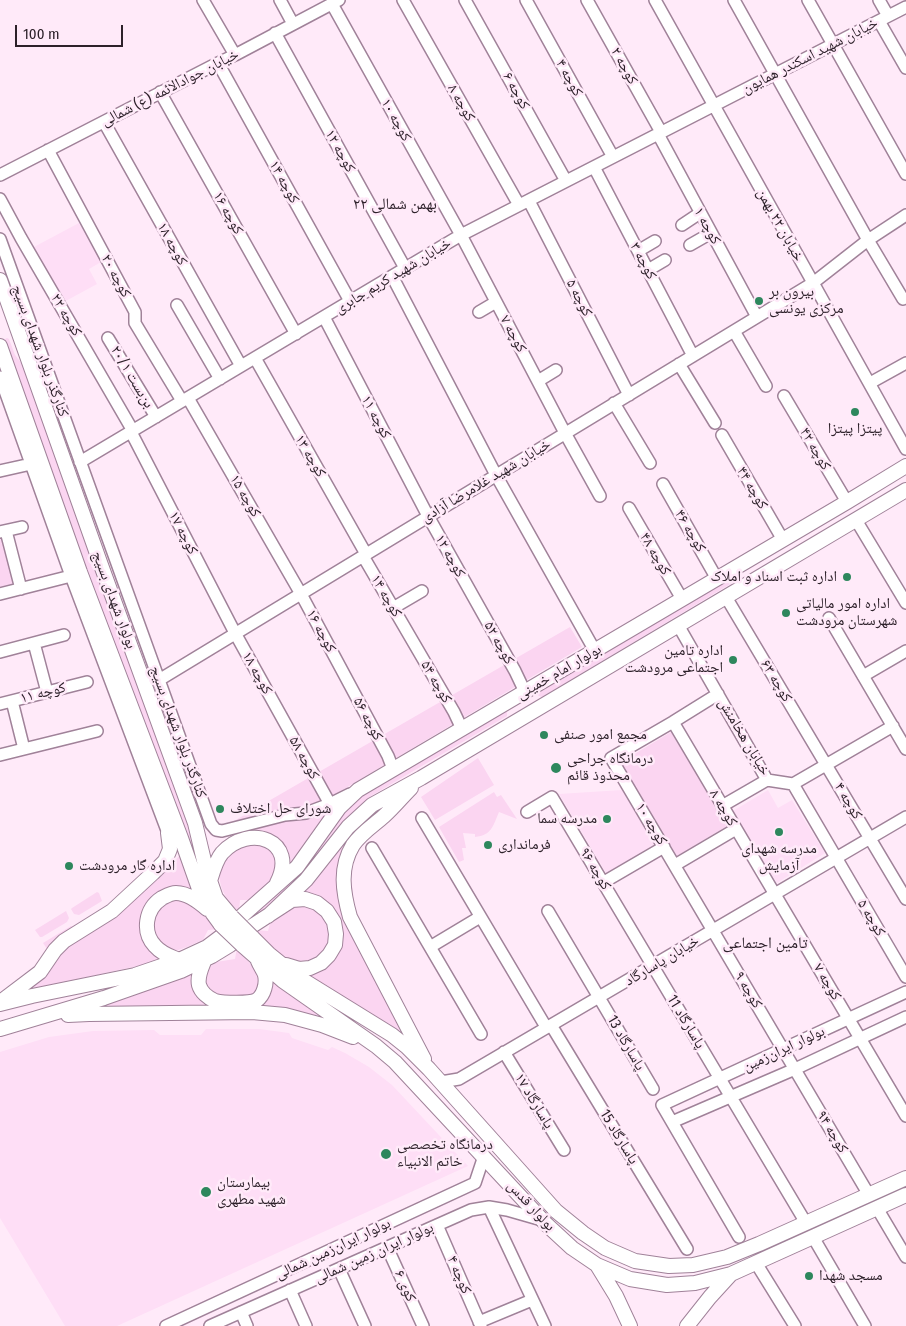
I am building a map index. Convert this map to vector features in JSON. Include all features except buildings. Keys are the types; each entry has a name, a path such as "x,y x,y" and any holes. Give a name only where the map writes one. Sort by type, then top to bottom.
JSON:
{"main road":[{"name":"بولوار شهدای بسیج","path":"0,280 6,318 39,389 195,823 206,869 216,898 227,917"},
{"name":"بولوار شهدای بسیج","path":"0,346 70,544 199,889 227,917"},
{"name":"بولوار امام خمینی","path":"227,917 274,887 297,867 340,808 358,790 906,466"},
{"name":"بولوار امام خمینی","path":"268,916 306,880 348,827 372,805 421,778 906,490"},
{"path":"739,566 743,579 749,583"},
{"path":"650,618 659,625 659,636"},
{"path":"524,692 536,710"},
{"path":"421,778 354,845 346,862 344,880 345,898 350,917 429,1069"},
{"path":"0,1003 40,972 55,950 64,941 112,911 153,873 164,861 170,849 168,833"},
{"path":"210,881 221,854 241,840 254,837 265,839 275,844 281,853 283,865 281,875 274,887"},
{"path":"0,1003 135,975 179,960 207,946 223,935 227,917 188,896 176,893 167,895 152,908 148,917 147,928 155,946 164,954 179,960"},
{"path":"0,1029 121,993 182,971 230,945 252,926 292,900 305,899 317,902 334,922 335,945 321,964 310,968 299,968 281,964"},
{"name":"بولوار قدس","path":"227,917 247,941 257,958 283,981 376,1046 395,1062 542,1220 572,1248 598,1265 630,1279 667,1285 695,1283 731,1274 906,1195"},
{"name":"بولوار قدس","path":"247,941 269,954 295,975 392,1035 407,1047 441,1082 556,1211 605,1248 635,1261 669,1266 693,1265 727,1256 759,1244 906,1178"},
{"path":"206,959 199,977 199,985 207,996 216,1001 251,1002 263,993 266,983 265,975 257,958"},
{"path":"35,1018 90,1014 252,1012 285,1015 322,1024 376,1046"},
{"path":"598,1265 616,1296 630,1326"},
{"path":"687,1326 731,1274"}],"street":[{"path":"203,0 234,55"},
{"path":"280,0 293,24"},
{"name":"کوچه ۸","path":"403,0 524,203"},
{"name":"کوچه ۶","path":"465,0 566,181"},
{"name":"کوچه ۴","path":"526,0 613,157"},
{"name":"کوچه ۲","path":"587,0 660,133"},
{"name":"خیابان ۲۲ بهمن","path":"655,0 906,449"},
{"path":"734,0 903,299"},
{"path":"808,0 906,174"},
{"path":"879,0 884,18 906,68"},
{"name":"خیابان جوادالائمه (ع) شمالی","path":"0,175 335,2"},
{"name":"کوچه ۱۰","path":"335,2 461,235"},
{"name":"خیابان شهید اسکندر همایون","path":"714,106 906,7"},
{"name":"کوچه ۱۲","path":"275,33 405,268"},
{"name":"کوچه ۱۴","path":"218,63 350,301"},
{"name":"کوچه ۱۶","path":"160,92 296,334"},
{"name":"خیابان شهید کریم جابری","path":"80,462 461,235 714,106"},
{"name":"کوچه ۱۸","path":"104,122 241,366"},
{"name":"کوچه ۱","path":"660,133 700,214 756,317"},
{"name":"کوچه ۲۰","path":"48,150 135,312 135,323 185,399"},
{"name":"کوچه ۳","path":"594,167 693,356"},
{"name":"کوچه ۲۲","path":"0,199 132,431"},
{"name":"کوچه ۵","path":"524,203 629,394"},
{"path":"682,225 700,214"},
{"name":"خیابان شهید غلامرضا آزادی","path":"159,680 813,283 868,240 906,214"},
{"path":"690,245 711,233"},
{"name":"کوچه ۷","path":"461,235 600,496"},
{"path":"638,252 655,241"},
{"name":"کنارگذر بلوار شهدای بسیج","path":"1,246 211,824 216,830 222,831 285,815 306,813 358,790"},
{"path":"648,270 666,260"},
{"path":"392,276 496,475 595,651"},
{"path":"479,312 496,302"},
{"path":"176,306 220,379"},
{"name":"کوچه ۱۱","path":"324,317 428,516"},
{"path":"734,330 766,386"},
{"name":"بن‌بست ۲۰/۱","path":"108,338 156,417"},
{"name":"کوچه ۱۳","path":"255,358 365,555"},
{"path":"870,383 906,363"},
{"path":"679,364 715,424"},
{"path":"538,381 556,370"},
{"path":"0,377 4,398 31,464 70,576 168,833"},
{"path":"39,389 61,411"},
{"name":"کوچه ۴۲","path":"784,396 847,502"},
{"name":"کوچه ۱۵","path":"185,399 301,594"},
{"path":"614,403 650,463"},
{"name":"کوچه ۱۷","path":"132,431 235,634"},
{"name":"کوچه ۴۴","path":"722,435 783,540"},
{"path":"0,471 31,464"},
{"name":"کوچه ۴۶","path":"663,484 717,579"},
{"path":"88,527 96,506"},
{"name":"کوچه ۴۸","path":"629,508 682,599"},
{"name":"کوچه ۱۲","path":"428,516 472,595"},
{"path":"51,520 70,544"},
{"path":"856,520 906,603"},
{"path":"22,526 3,531 22,589"},
{"name":"کوچه ۱۴","path":"365,555 409,636"},
{"path":"0,594 70,576"},
{"path":"393,608 422,591"},
{"name":"کوچه ۱۶","path":"301,594 341,669"},
{"name":"کوچه ۵۲","path":"472,595 524,692"},
{"name":"کوچه ۶۳","path":"726,597 826,764"},
{"path":"829,618 906,749"},
{"name":"خیابان هخامنش","path":"678,625 767,780 793,784"},
{"name":"کوچه ۱۸","path":"235,634 278,712"},
{"path":"0,652 64,635"},
{"name":"کوچه ۵۴","path":"409,636 462,729"},
{"path":"34,643 47,692"},
{"path":"863,676 906,651"},
{"name":"کوچه ۵۶","path":"341,669 388,756 393,769"},
{"name":"کوچه ۱۱","path":"4,703 87,682"},
{"path":"672,722 718,694"},
{"path":"4,703 24,749"},
{"name":"کوچه ۵۸","path":"278,712 330,804"},
{"name":"کوچه ۸","path":"672,722 774,894"},
{"name":"کوچه ۱۰","path":"672,722 612,758 675,865"},
{"path":"836,858 793,784 893,726"},
{"path":"137,751 140,730"},
{"path":"0,755 97,731"},
{"name":"کوچه ۴","path":"826,764 870,838"},
{"path":"722,806 767,780"},
{"name":"کوچه ۹۶","path":"526,812 552,797 653,966"},
{"name":"خیابان پاسارگاد","path":"441,1082 459,1079 906,817"},
{"name":"پاسارگاد 15","path":"422,818 480,917 687,1249"},
{"path":"713,930 675,865 736,829"},
{"path":"870,838 906,898"},
{"path":"604,882 664,847"},
{"path":"372,848 481,1034"},
{"name":"کوچه ۵","path":"836,858 906,977"},
{"name":"کوچه ۷","path":"774,894 906,1116"},
{"name":"پاسارگاد 13","path":"548,912 652,1089"},
{"path":"430,947 480,917"},
{"name":"کوچه ۹","path":"713,930 795,1069"},
{"name":"پاسارگاد 11","path":"653,966 720,1078"},
{"name":"بولوار ایران‌زمین","path":"906,992 662,1105 672,1122 795,1069 906,1017"},
{"name":"پاسارگاد ۱۷","path":"504,1052 564,1150"},
{"name":"کوچه ۹۴","path":"795,1069 869,1195"},
{"path":"720,1078 806,1223"},
{"path":"672,1122 739,1237"},
{"name":"بولوار ایران‌زمین شمالی","path":"166,1326 475,1183 484,1156"},
{"path":"489,1207 545,1326"},
{"name":"بولوار ایران زمین شمالی","path":"210,1326 471,1210 489,1207 542,1220"},
{"path":"877,1208 906,1257"},
{"name":"کوچه ۴","path":"437,1225 480,1324"},
{"path":"813,1237 865,1326"},
{"name":"کوی ۶","path":"387,1247 423,1326"},
{"path":"756,1262 795,1326"},
{"path":"294,1267 295,1288 306,1326"},
{"path":"339,1269 365,1326"},
{"path":"480,1324 532,1300"},
{"path":"241,1312 247,1326"}],"shaded area":[{"path":"79,223 101,262 89,269 97,284 62,303 32,248"},
{"path":"7,338 15,355 27,370 178,784 199,863 143,722 93,588 6,345 5,339"},
{"path":"0,538 2,538 18,588 0,593"},
{"path":"730,577 732,583 542,697 537,694 538,690"},
{"path":"570,627 582,647 309,810 227,825"},
{"path":"505,711 507,716 371,796 346,821 306,870 304,868 340,817 368,790"},
{"path":"671,732 727,826 677,856 621,762"},
{"path":"478,758 494,785 435,820 421,797"},
{"name":"مدرسه سما","path":"622,790 655,844 606,873 559,794"},
{"name":"مدرسه شهدای آزمایش","path":"768,790 778,808 792,800 825,853 777,883 733,811"},
{"path":"395,792 384,808 351,839 342,909 371,974 407,1035 302,974 331,962 337,918 294,894 348,830"},
{"path":"494,792 497,797 501,795 517,819 499,812 491,829 485,834 475,837 475,834 463,833 466,848 462,848 464,860 459,862 439,827"},
{"path":"332,808 286,869 266,834 249,828 307,817"},
{"path":"254,843 265,845 273,852 276,860 276,869 273,877 251,900 240,900 239,912 226,897 221,887 220,869 236,850"},
{"path":"181,854 199,897 183,889 145,913 165,960 23,991 58,953 167,869"},
{"path":"303,871 306,872 248,924 245,920"},
{"path":"97,892 102,901 79,915 74,914 72,908"},
{"path":"181,899 205,914 221,929 208,930 203,940 172,951 165,947 156,935 153,930 152,921 163,902"},
{"path":"306,904 318,910 330,927 329,944 325,952 317,959 305,963 296,963 276,951 254,930 268,931 271,920 294,905"},
{"path":"66,911 69,918 67,922 40,937 35,930"},
{"path":"71,926 75,927 49,952 43,943"},
{"path":"237,948 258,973 259,987 255,994 248,997 221,997 212,994 205,983 206,970 216,962 235,959"},
{"path":"194,972 214,1007 81,1009 125,999"},
{"path":"270,979 342,1027 250,1007"},
{"name":"بیمارستان شهید مطهری","path":"206,1029 259,1029 289,1033 292,1038 328,1050 332,1047 345,1053 369,1067 392,1085 468,1166 117,1326 65,1326 0,1218 0,1052 49,1037 93,1031 154,1030 160,1035 201,1035"}],"place":[{"name":"بیرون بر مرکزی یونسی","path":"759,301"},
{"name":"پیتزا پیتزا","path":"855,412"},
{"name":"اداره ثبت اسناد و املاک","path":"847,577"},
{"name":"اداره امور مالیاتی شهرستان مرودشت","path":"786,613"},
{"name":"اداره تامین اجتماعی مرودشت","path":"733,660"},
{"name":"مجمع امور صنفی","path":"544,735"},
{"name":"درمانگاه جراحی محذوذ قائم","path":"556,768"},
{"name":"شورای حل اختلاف","path":"220,809"},
{"name":"مدرسه سما","path":"607,819"},
{"name":"مدرسه شهدای آزمایش","path":"779,832"},
{"name":"فرمانداری","path":"488,845"},
{"name":"اداره گار مرودشت","path":"69,866"},
{"name":"درمانگاه تخصصی خاتم الانبیاء","path":"386,1154"},
{"name":"بیمارستان شهید مطهری","path":"206,1192"},
{"name":"مسجد شهدا","path":"809,1276"}],"district":[{"name":"۲۲ بهمن شمالی","path":"395,205"},
{"name":"تامین اجتماعی","path":"765,944"}]}
